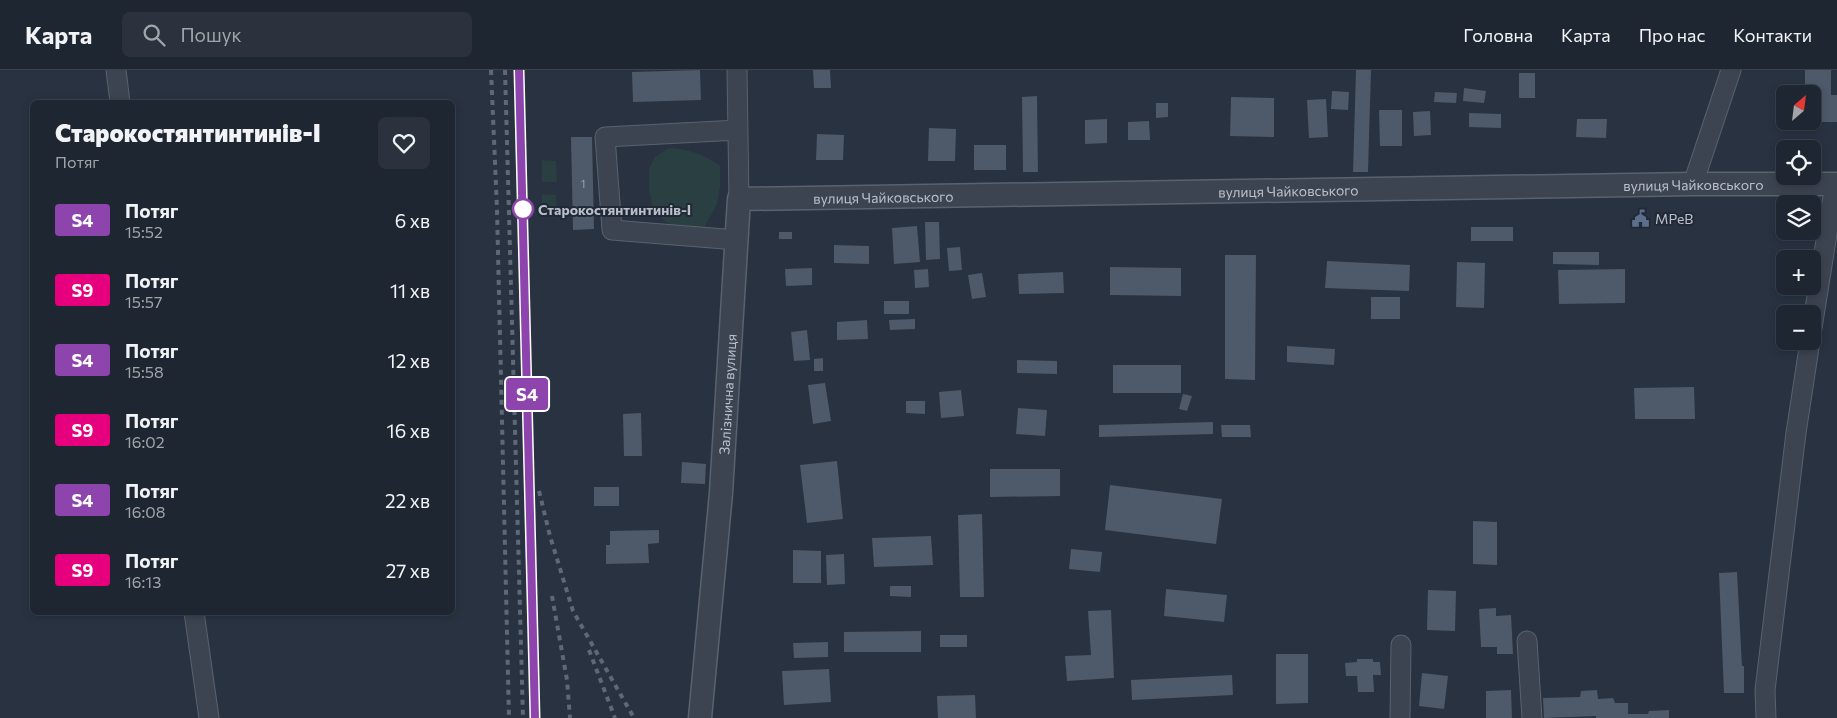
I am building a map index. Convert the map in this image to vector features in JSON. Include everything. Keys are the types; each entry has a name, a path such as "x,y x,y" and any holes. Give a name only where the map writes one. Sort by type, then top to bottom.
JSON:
{"street":[{"path":"116,70 120,100"},
{"name":"Залізнична вулиця","path":"700,718 721,493 740,199 737,70"},
{"path":"1694,184 1730,70"},
{"path":"737,240 612,230 606,137 738,130"},
{"name":"вулиця Чайковського","path":"740,199 1694,184 1836,184"},
{"path":"1816,305 1836,184"},
{"path":"1766,718 1766,680 1796,433 1809,350"},
{"path":"194,615 209,718"},
{"path":"1527,641 1532,718"},
{"path":"1400,718 1401,645"}],"green space":[{"path":"669,148 696,153 720,166 720,187 717,204 705,226 694,232 679,229 664,221 653,208 649,190 649,169 655,157"},
{"path":"542,160 556,161 557,182 542,182"},
{"path":"542,194 556,195 557,216 541,216"}],"building":[{"path":"700,70 701,100 633,102 632,72"},
{"path":"813,70 830,70 831,88 814,88"},
{"path":"1356,70 1371,70 1368,172 1353,172"},
{"path":"1805,70 1831,70 1831,95 1837,95 1837,122 1821,122 1821,85 1805,85"},
{"path":"1519,73 1535,73 1535,98 1519,98"},
{"path":"1464,88 1486,91 1484,103 1463,101"},
{"path":"1332,91 1349,92 1348,110 1331,109"},
{"path":"1435,92 1457,93 1456,103 1434,102"},
{"path":"1037,96 1038,172 1023,172 1022,97"},
{"path":"1231,97 1274,98 1274,137 1230,136"},
{"path":"1326,99 1328,137 1309,138 1307,100"},
{"path":"1156,103 1168,103 1168,117 1156,118"},
{"path":"1379,110 1402,110 1402,146 1380,146"},
{"path":"1430,111 1431,135 1414,136 1413,112"},
{"path":"1469,113 1501,114 1501,128 1469,127"},
{"path":"1107,119 1107,143 1085,144 1085,120"},
{"path":"1577,119 1607,119 1606,138 1576,137"},
{"path":"1149,121 1150,140 1128,140 1128,122"},
{"path":"929,128 956,129 955,161 928,161"},
{"path":"817,134 844,135 843,160 816,160"},
{"name":"Старокостянтинтинів-І","path":"571,137 592,137 594,229 573,230"},
{"path":"974,145 1006,145 1006,170 974,170"},
{"path":"925,222 939,222 940,259 926,260"},
{"path":"917,226 920,262 894,264 892,228"},
{"path":"1471,227 1513,227 1513,241 1471,241"},
{"path":"779,232 792,232 792,239 779,239"},
{"path":"834,245 869,246 869,264 834,263"},
{"path":"960,247 962,270 949,271 947,248"},
{"path":"1553,252 1599,252 1599,265 1553,264"},
{"path":"1225,255 1256,255 1255,380 1225,379"},
{"path":"1327,261 1410,265 1409,291 1325,288"},
{"path":"1457,262 1485,263 1484,308 1456,307"},
{"path":"1110,267 1181,268 1181,296 1110,295"},
{"path":"812,268 812,285 786,286 785,269"},
{"path":"928,269 929,287 915,288 914,270"},
{"path":"1625,269 1625,303 1559,304 1558,270"},
{"path":"1063,272 1064,293 1019,294 1018,274"},
{"path":"982,273 986,297 972,299 968,275"},
{"path":"1371,297 1400,297 1400,319 1371,319"},
{"path":"884,301 909,301 909,314 884,314"},
{"path":"915,319 915,329 890,330 889,320"},
{"path":"867,320 868,339 837,340 837,322"},
{"path":"807,330 810,360 794,361 791,332"},
{"path":"1287,346 1335,349 1334,365 1287,362"},
{"path":"823,358 823,371 814,371 814,359"},
{"path":"1017,360 1057,361 1057,374 1017,373"},
{"path":"1113,365 1181,365 1181,393 1113,393"},
{"path":"825,383 831,421 813,424 808,385"},
{"path":"1694,387 1695,419 1635,419 1634,388"},
{"path":"961,390 964,416 941,418 939,392"},
{"path":"1183,394 1192,396 1187,411 1179,409"},
{"path":"906,401 925,401 925,414 906,413"},
{"path":"1018,408 1047,410 1045,436 1016,434"},
{"path":"641,413 642,456 624,456 623,414"},
{"path":"1213,422 1213,434 1099,437 1099,425"},
{"path":"1221,425 1250,425 1251,437 1222,437"},
{"path":"837,461 843,519 807,523 800,465"},
{"path":"682,462 706,464 705,484 681,483"},
{"path":"990,469 1060,469 1060,496 990,497"},
{"path":"1110,485 1222,499 1216,544 1105,530"},
{"path":"594,487 619,487 619,506 594,506"},
{"path":"982,514 984,597 960,597 958,515"},
{"path":"1473,521 1497,522 1497,565 1473,564"},
{"path":"659,530 659,543 648,544 649,563 606,564 606,545 610,545 610,531"},
{"path":"931,536 933,565 874,567 872,538"},
{"path":"1071,549 1102,552 1100,572 1069,569"},
{"path":"793,550 821,551 821,583 793,583"},
{"path":"844,554 845,584 827,585 826,555"},
{"path":"1737,572 1742,666 1744,666 1744,693 1724,693 1719,573"},
{"path":"890,586 911,586 911,597 890,596"},
{"path":"1166,589 1227,595 1224,622 1164,616"},
{"path":"1428,590 1456,591 1455,631 1427,630"},
{"path":"1496,608 1496,616 1511,615 1513,654 1497,654 1497,647 1481,647 1479,609"},
{"path":"1111,610 1114,678 1067,681 1065,656 1091,655 1088,611"},
{"path":"921,631 921,652 844,652 844,632"},
{"path":"940,635 967,635 967,647 940,647"},
{"path":"828,642 828,657 794,658 793,643"},
{"path":"1276,654 1308,654 1308,703 1276,704"},
{"path":"1357,659 1373,659 1373,662 1380,662 1381,675 1373,675 1374,692 1358,692 1357,676 1346,676 1345,663 1357,662"},
{"path":"829,669 831,702 784,705 782,671"},
{"path":"1422,673 1448,676 1444,709 1419,706"},
{"path":"1232,675 1233,695 1132,700 1131,680"},
{"path":"1511,690 1512,718 1486,718 1486,691"},
{"path":"1597,690 1598,699 1613,698 1615,703 1628,703 1628,714 1648,714 1649,711 1669,710 1669,718 1596,718 1596,716 1544,718 1543,698 1580,697 1581,691"},
{"path":"975,695 976,718 938,718 937,696"}],"railway":[{"path":"491,70 497,209 509,718"},
{"path":"505,70 523,718"},
{"path":"519,70 535,718"},
{"path":"539,491 550,536 573,611 634,718"},
{"path":"552,596 567,680 570,718"},
{"path":"589,650 615,718"}],"train":[{"name":"S4","path":"519,70 535,718"}],"place":[{"name":"Старокостянтинтинів-І","path":"523,209"},
{"name":"МРеВ","path":"1641,218"}]}
